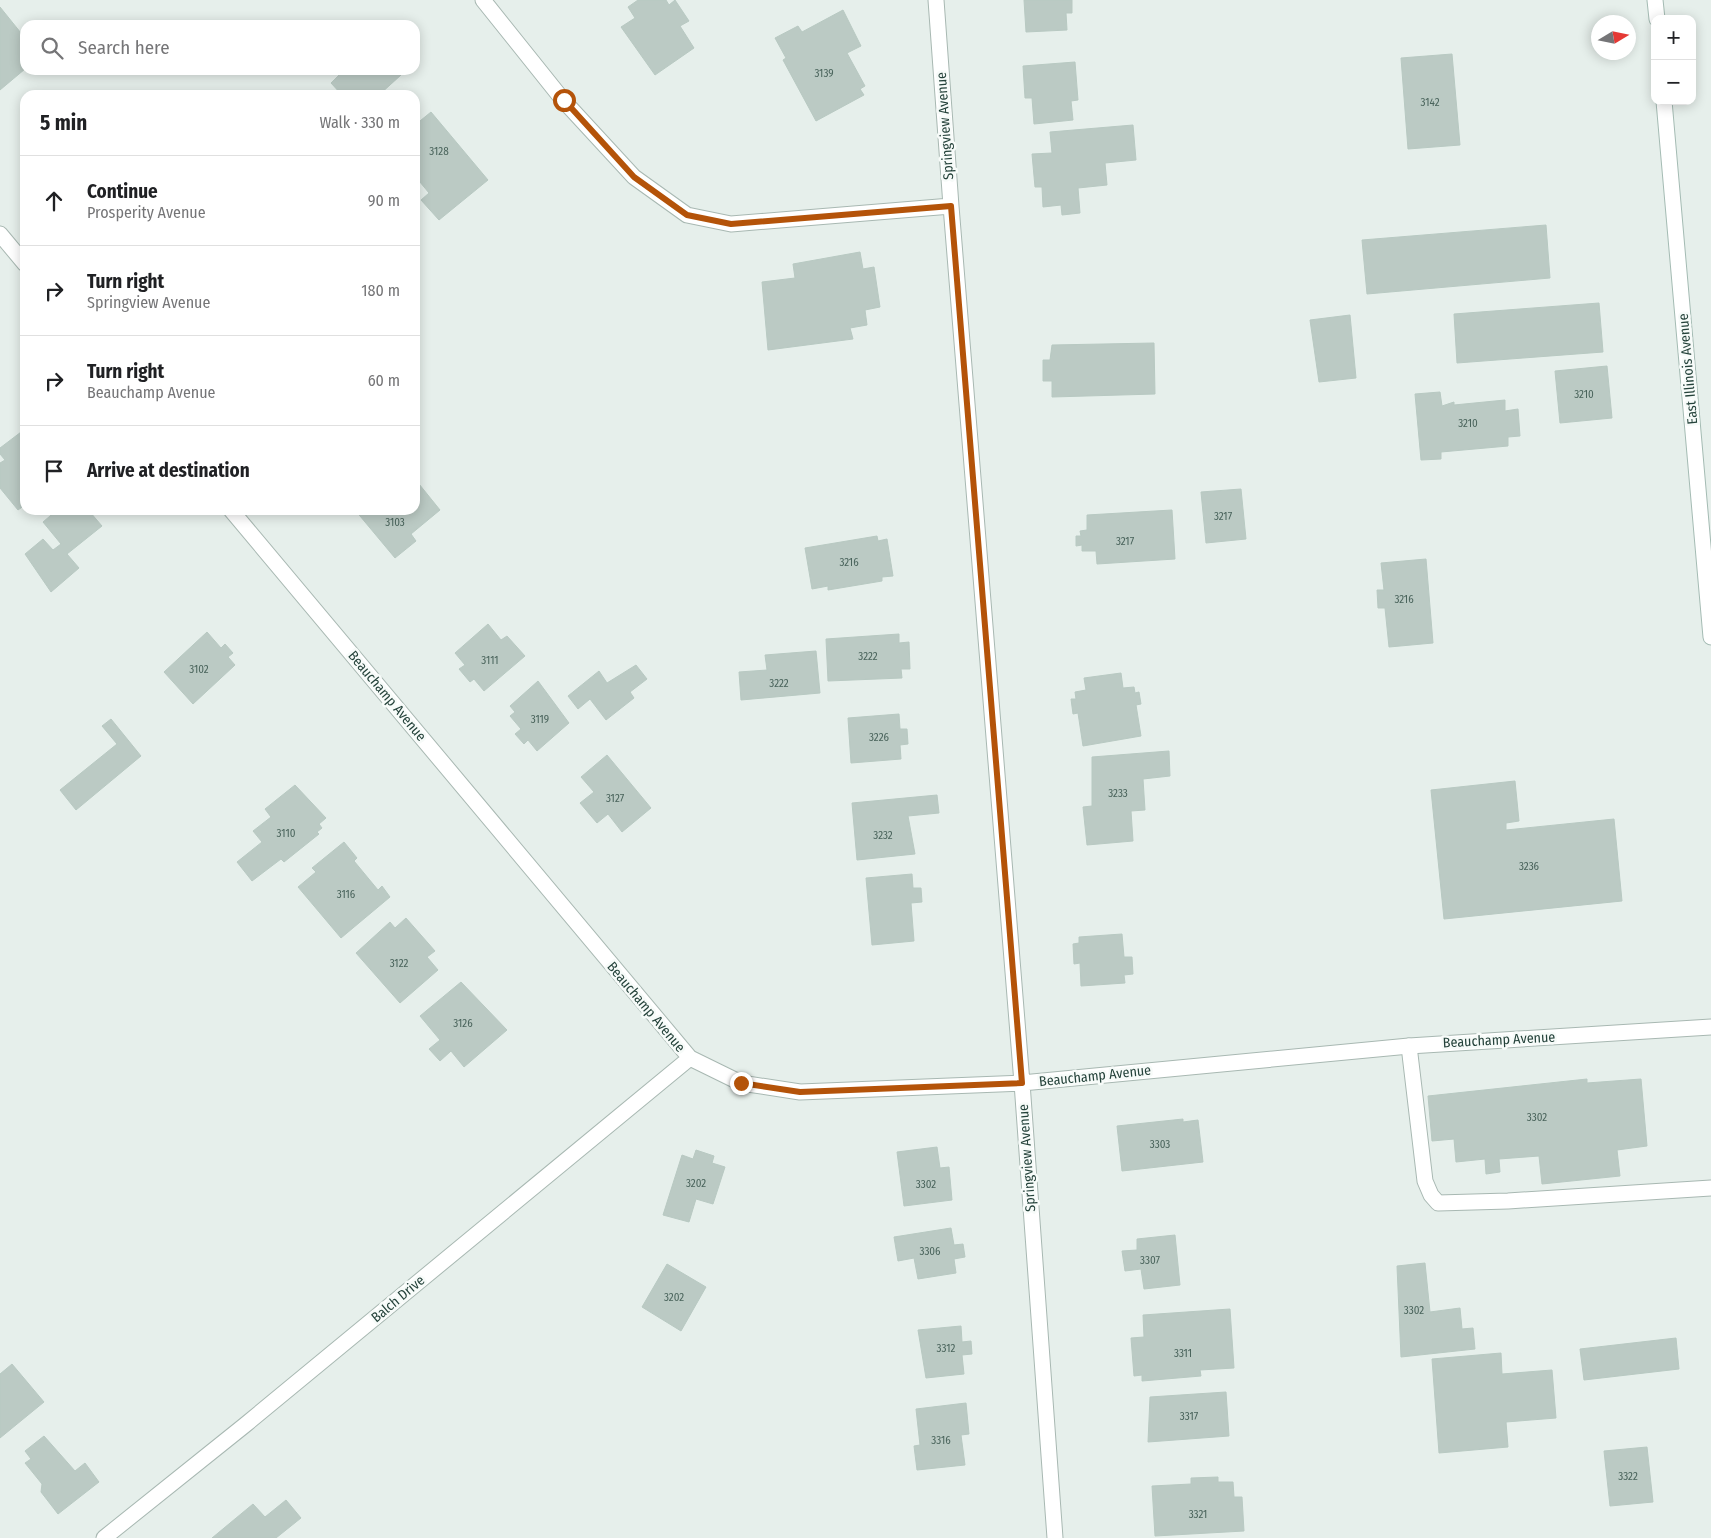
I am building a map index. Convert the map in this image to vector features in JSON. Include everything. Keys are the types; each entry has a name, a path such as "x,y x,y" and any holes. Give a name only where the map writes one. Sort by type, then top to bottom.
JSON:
{"street":[{"path":"483,0 564,100 634,177 687,215 731,224 951,206"},
{"name":"Springview Avenue","path":"936,0 1022,1083 1055,1538"},
{"path":"1656,0 1657,15"},
{"name":"East Illinois Avenue","path":"1664,105 1711,637"},
{"path":"0,234 20,258"},
{"name":"Beauchamp Avenue","path":"235,515 690,1058 741,1083 800,1092 1022,1083 1409,1046 1711,1027"},
{"path":"1409,1046 1425,1181 1431,1195 1438,1203 1508,1201 1711,1188"},
{"name":"Balch Drive","path":"104,1538 253,1419 690,1058"}],"building":[{"path":"638,0 666,0 669,5 675,0 689,21 680,26 694,48 655,75 621,27 635,18 628,7"},
{"path":"1024,0 1072,0 1072,13 1066,13 1067,30 1026,32"},
{"path":"0,7 20,32 20,73 0,90"},
{"path":"843,10 861,46 847,53 865,86 860,89 864,95 816,121 783,60 786,58 775,38 798,26 802,32"},
{"path":"1452,54 1460,145 1408,149 1401,58"},
{"path":"1075,62 1078,100 1071,101 1073,120 1034,124 1032,98 1025,98 1023,66"},
{"path":"339,75 401,75 384,90 337,90 331,83"},
{"path":"431,112 488,180 439,220 421,200 429,193 420,182 420,121"},
{"path":"1133,125 1136,160 1105,163 1107,185 1078,188 1080,213 1062,215 1061,205 1043,207 1042,187 1035,187 1032,154 1052,153 1050,132"},
{"path":"1546,225 1550,278 1367,294 1362,240"},
{"path":"860,252 863,269 874,267 880,307 865,310 867,325 850,328 853,339 768,350 762,282 795,278 793,264"},
{"path":"1599,303 1603,352 1457,363 1454,314"},
{"path":"1350,315 1356,378 1319,382 1310,320"},
{"path":"1154,343 1155,394 1052,397 1052,381 1043,381 1043,360 1050,360 1052,345"},
{"path":"1607,366 1612,418 1560,423 1555,371"},
{"path":"1440,392 1442,406 1454,402 1454,405 1505,400 1505,411 1518,409 1520,436 1508,437 1508,446 1441,452 1441,459 1421,460 1415,394"},
{"path":"20,433 20,509 18,510 0,488 0,463 5,460 0,454 0,448"},
{"path":"420,485 440,510 411,534 416,541 395,558 359,515 420,515"},
{"path":"1241,489 1246,539 1206,543 1201,492"},
{"path":"1172,510 1175,559 1097,564 1096,551 1082,551 1082,545 1076,546 1076,536 1081,536 1080,531 1087,530 1087,515"},
{"path":"51,515 93,515 102,526 67,554 79,568 51,592 25,554 43,539 53,550 61,544 43,522"},
{"path":"877,536 878,541 887,539 893,576 882,577 882,581 828,590 828,586 812,589 805,548"},
{"path":"1426,559 1433,643 1389,647 1385,608 1378,608 1377,590 1384,590 1381,563"},
{"path":"488,624 501,640 507,636 525,656 484,691 474,679 470,682 459,669 465,665 455,653"},
{"path":"207,632 221,648 225,644 233,653 228,657 235,665 193,704 164,672"},
{"path":"899,634 899,643 909,642 910,669 901,669 902,678 828,681 826,639"},
{"path":"816,651 820,693 741,700 739,672 767,670 765,655"},
{"path":"636,665 647,679 630,692 634,698 606,720 590,699 578,709 568,696 599,671 607,683"},
{"path":"1121,673 1123,688 1134,687 1135,693 1139,692 1141,704 1136,705 1141,736 1083,746 1078,713 1073,714 1071,699 1076,699 1075,692 1086,690 1084,678"},
{"path":"538,681 569,723 537,751 528,740 524,744 515,734 521,729 510,716 515,712 510,706"},
{"path":"899,714 900,729 907,729 908,744 900,745 901,759 851,763 848,718"},
{"path":"111,719 141,756 76,810 60,790 117,744 102,726"},
{"path":"1169,751 1170,776 1143,779 1145,810 1131,811 1133,841 1087,845 1083,807 1092,806 1092,757"},
{"path":"607,755 651,808 622,832 608,814 597,823 580,803 594,792 581,777"},
{"path":"1515,781 1519,821 1506,823 1506,830 1614,819 1622,901 1444,919 1431,790"},
{"path":"295,785 326,818 319,824 322,828 317,832 319,834 284,862 281,859 252,881 237,862 262,842 253,831 271,817 265,809"},
{"path":"937,795 939,813 908,816 915,854 857,860 852,803"},
{"path":"344,842 357,858 354,861 378,890 382,886 390,897 341,938 298,887 316,872 312,868"},
{"path":"912,874 913,888 921,888 922,902 911,903 914,941 872,945 866,878"},
{"path":"406,918 435,951 427,957 438,970 400,1003 356,953 390,922 395,928"},
{"path":"1122,934 1124,957 1132,957 1133,974 1124,975 1125,983 1081,986 1080,963 1074,964 1073,944 1079,943 1079,937"},
{"path":"461,982 507,1030 464,1067 451,1051 440,1061 429,1049 440,1040 420,1016"},
{"path":"1587,1079 1587,1083 1641,1079 1647,1146 1617,1150 1620,1176 1542,1184 1539,1156 1499,1159 1500,1172 1486,1174 1485,1159 1456,1162 1454,1139 1432,1141 1428,1096"},
{"path":"1183,1119 1183,1122 1198,1120 1203,1162 1122,1171 1117,1126"},
{"path":"937,1147 940,1168 949,1167 952,1200 904,1206 897,1152"},
{"path":"696,1150 714,1156 712,1163 725,1167 713,1204 696,1199 689,1222 663,1215 682,1155 693,1159"},
{"path":"951,1228 954,1245 963,1244 965,1257 954,1259 956,1273 918,1279 914,1258 898,1261 894,1237"},
{"path":"1175,1235 1180,1285 1144,1289 1141,1269 1125,1271 1122,1251 1137,1250 1137,1239"},
{"path":"1425,1263 1430,1312 1460,1308 1462,1329 1473,1328 1475,1349 1401,1357 1397,1266"},
{"path":"667,1264 706,1287 681,1331 642,1307"},
{"path":"1230,1309 1234,1368 1200,1370 1201,1376 1142,1381 1142,1375 1134,1376 1131,1338 1144,1337 1143,1315"},
{"path":"961,1326 962,1342 971,1341 972,1354 962,1355 964,1374 926,1378 918,1330"},
{"path":"1676,1338 1679,1369 1584,1380 1580,1349"},
{"path":"1501,1353 1502,1374 1552,1370 1556,1418 1506,1422 1508,1447 1439,1453 1432,1359"},
{"path":"12,1364 44,1402 0,1438 0,1374"},
{"path":"1226,1392 1229,1436 1148,1442 1150,1397"},
{"path":"966,1403 969,1434 961,1435 965,1465 917,1470 914,1446 920,1445 916,1409"},
{"path":"44,1436 75,1471 85,1463 99,1482 58,1514 41,1492 42,1484 25,1463 31,1459 25,1451"},
{"path":"1647,1447 1653,1502 1610,1506 1604,1451"},
{"path":"1218,1477 1218,1482 1233,1482 1234,1497 1242,1497 1244,1531 1155,1536 1152,1486 1191,1484 1191,1478"},
{"path":"286,1500 301,1518 276,1538 212,1538 253,1504 265,1517"}],"route":[{"path":"564,100 634,177 687,215 731,224 951,206 1022,1083 800,1092 741,1083"}]}
